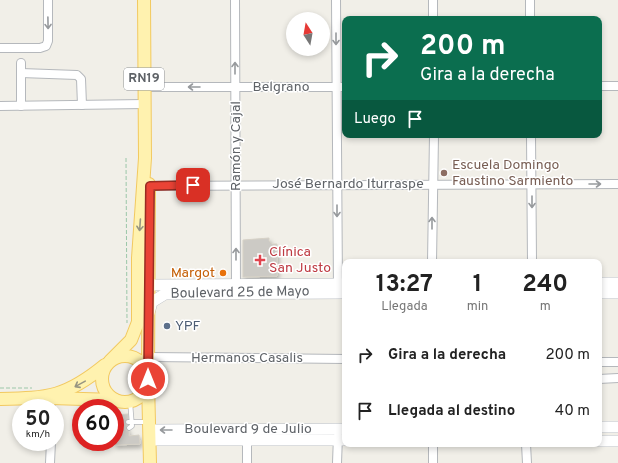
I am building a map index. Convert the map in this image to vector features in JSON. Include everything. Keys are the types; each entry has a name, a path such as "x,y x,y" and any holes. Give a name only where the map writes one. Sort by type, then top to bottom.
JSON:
{"main road":[{"name":"RN19","path":"124,401 131,401 144,392 148,377 148,357 138,320 138,258 145,158 144,0"},
{"name":"RN19","path":"109,362 131,340 149,284 150,186 145,158"},
{"path":"602,283 618,283"},
{"name":"Boulevard 25 de Mayo","path":"149,284 236,289"},
{"name":"Boulevard 25 de Mayo","path":"138,320 152,302 165,294 236,289 342,288"},
{"path":"602,293 618,293"},
{"name":"RN19","path":"55,399 120,356 131,356 144,365 148,377"},
{"path":"108,399 102,383 102,373 109,362"},
{"path":"148,377 150,463"},
{"name":"RN19","path":"0,398 12,399"},
{"path":"131,401 142,405 150,428"},
{"path":"602,427 618,427"},
{"name":"Boulevard 9 de Julio","path":"150,428 341,429"},
{"name":"Boulevard 9 de Julio","path":"150,428 247,441 341,440"},
{"path":"602,441 618,441"}],"street":[{"path":"0,48 40,48 46,46 48,41 48,0"},
{"name":"Ramón y Cajal","path":"235,0 236,289"},
{"path":"336,0 341,87 337,185 342,288"},
{"path":"433,0 433,16"},
{"path":"530,0 530,16"},
{"path":"21,63 21,106"},
{"path":"21,74 77,75 81,79 82,105"},
{"path":"602,86 618,86"},
{"name":"Belgrano","path":"144,87 341,87"},
{"path":"0,106 144,104"},
{"path":"432,259 434,138"},
{"path":"531,138 532,259"},
{"name":"José Bernardo Iturraspe","path":"150,186 618,184"},
{"name":"Hermanos Casalis","path":"148,357 342,359"},
{"path":"602,362 618,362"},
{"path":"602,379 618,378"},
{"path":"247,429 247,463"},
{"path":"337,463 341,440 341,429"},
{"path":"433,447 433,463"},
{"path":"526,447 526,463"},
{"path":"50,463 51,451"}],"lane":[{"path":"129,428 131,428 131,401"},
{"path":"130,422 150,428"}],"path":[{"path":"126,158 138,320"},
{"path":"0,388 34,388"}],"building":[{"name":"Clínica San Justo","path":"269,238 269,241 272,244 277,244 277,276 243,277 243,240"},
{"path":"124,414 128,414 128,419 125,422 127,425 126,430 129,431 129,436 139,435 140,444 124,445"}],"place":[{"name":"Escuela Domingo Faustino Sarmiento","path":"444,173"},
{"name":"Clínica San Justo","path":"260,260"},
{"name":"Margot","path":"223,273"},
{"name":"YPF","path":"167,326"}],"route":[{"path":"148,379 150,186 193,185"}]}
